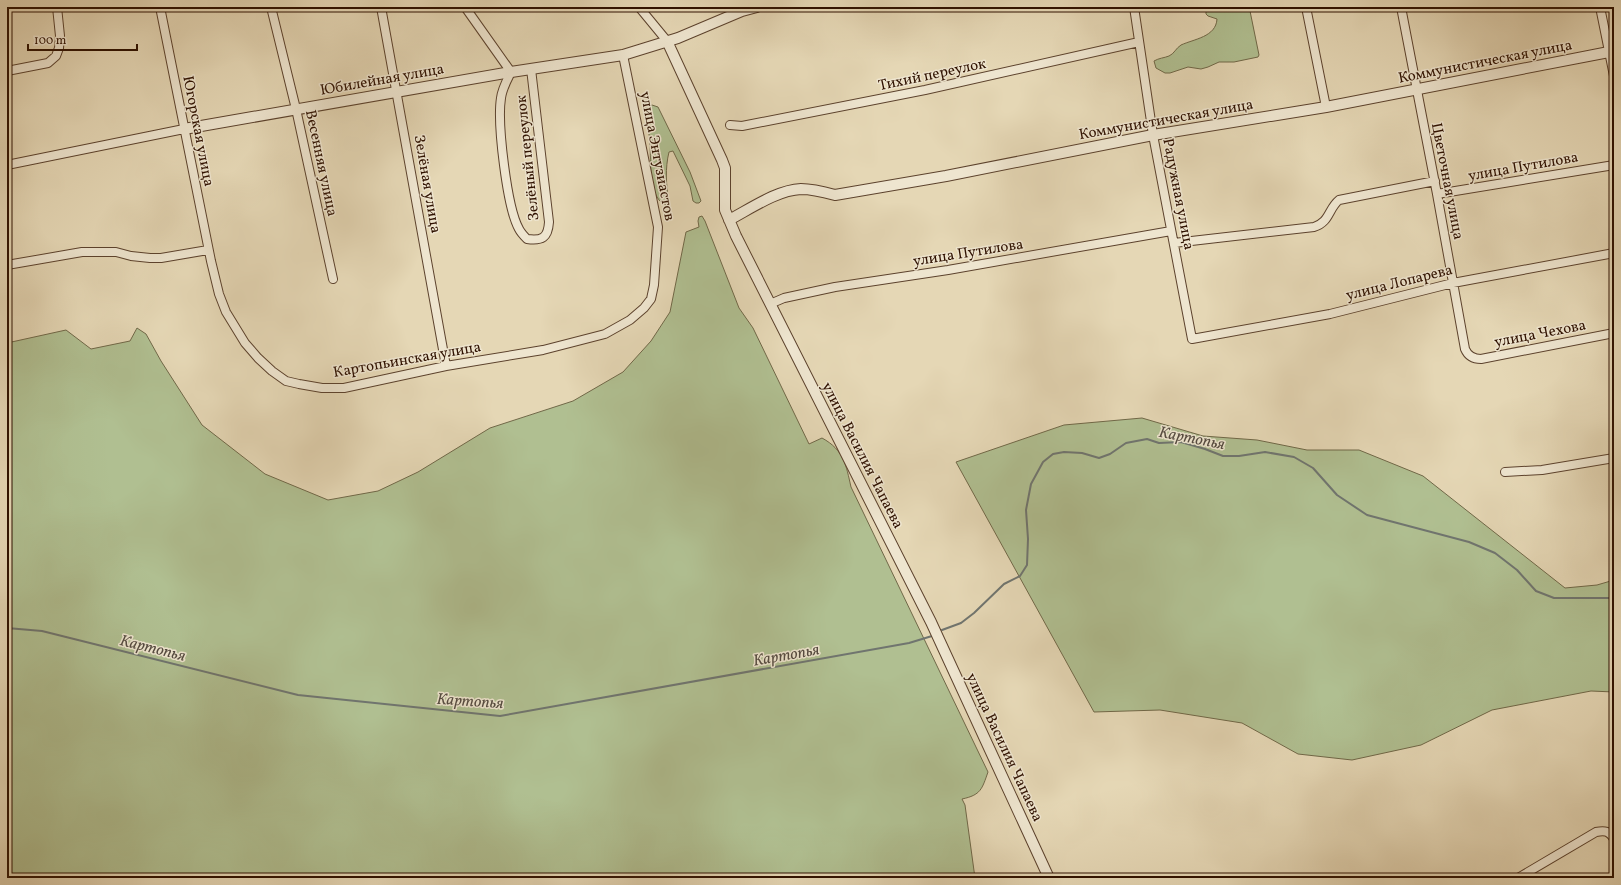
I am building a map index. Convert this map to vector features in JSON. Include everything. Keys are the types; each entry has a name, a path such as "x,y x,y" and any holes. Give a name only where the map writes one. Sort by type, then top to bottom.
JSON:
{"street":[{"path":"7,71 48,63 56,56 59,48 60,36 57,7"},
{"name":"Югорская улица","path":"160,7 211,261"},
{"name":"Весенняя улица","path":"271,7 296,109 333,279"},
{"name":"Зелёная улица","path":"381,7 446,366"},
{"path":"465,7 511,72"},
{"path":"639,7 667,41"},
{"name":"Юбилейная улица","path":"7,165 184,129 511,72 623,55 667,41 741,9 757,7"},
{"name":"Радужная улица","path":"1134,7 1153,135 1192,339"},
{"path":"1306,7 1326,107"},
{"name":"Цветочная улица","path":"1401,7 1437,194 1464,349 1471,357"},
{"path":"1600,7 1612,52 1614,76"},
{"name":"улица Василия Чапаева","path":"667,41 722,160 724,168 725,210 736,236 931,622 1049,878"},
{"name":"Тихий переулок","path":"730,125 742,126 925,90 1139,42"},
{"name":"Коммунистическая улица","path":"729,220 783,193 800,189 835,195 946,176 1153,135 1326,107 1612,52"},
{"name":"улица Энтузиастов","path":"605,334 630,320 644,308 651,299 654,285 658,227 623,55"},
{"name":"Зелёный переулок","path":"511,72 501,96 500,108 502,146 505,167 513,212 519,229 528,238 538,240 545,236 548,230 549,222 531,69"},
{"name":"улица Путилова","path":"1437,194 1614,165"},
{"path":"1174,243 1314,227 1327,219 1335,203 1339,200 1434,181"},
{"name":"улица Путилова","path":"770,304 784,298 835,287 948,270 1171,231"},
{"path":"7,265 82,252 116,252 131,256 162,258 208,250"},
{"name":"улица Лопарева","path":"1192,339 1330,314 1453,283 1614,254"},
{"name":"Картопьинская улица","path":"211,261 219,294 226,312 235,328 258,358 286,381 322,388 344,388 446,366 542,350 605,334"},
{"name":"улица Чехова","path":"1471,357 1481,359 1614,333"},
{"path":"1505,472 1542,470 1614,458"},
{"path":"1518,878 1596,832 1604,830 1610,833 1614,839"}],"green space":[{"path":"1210,7 1229,7 1250,11 1259,55 1258,57 1234,62 1219,62 1201,69 1188,67 1170,73 1165,73 1156,68 1154,61 1171,55 1181,45 1209,34 1213,30 1217,19 1206,14 1206,10"},
{"path":"652,105 658,107 690,172 701,201 699,203 693,201 690,186 673,151 669,152 666,171 669,202 667,205 661,202 656,196 652,179 650,140 644,111 646,106"},
{"path":"702,216 739,308 753,328 809,444 822,438 840,453 851,487 988,772 980,790 973,795 962,799 965,805 975,878 440,878 439,876 435,878 7,878 7,343 66,330 91,349 130,341 137,328 146,334 161,361 202,425 265,474 328,500 378,491 418,472 490,428 573,401 623,372 651,341 670,312 686,232 699,227 699,217"},
{"path":"1142,418 1203,436 1257,440 1307,450 1359,450 1423,476 1565,588 1597,585 1614,580 1614,692 1591,691 1492,710 1421,745 1352,760 1298,754 1242,723 1160,710 1094,712 956,462 1064,425"}],"waterway":[{"name":"Картопья","path":"942,630 961,623 974,613 1004,584 1020,576 1027,565 1028,539 1026,510 1031,484 1043,462 1053,454 1064,452 1082,453 1099,458 1110,454 1126,443 1147,439 1159,443 1181,442 1223,456 1239,456 1265,452 1294,457 1313,468 1337,495 1367,515 1469,542 1495,553 1517,570 1536,591 1554,598 1614,598"},
{"name":"Картопья","path":"7,628 42,631 298,695 500,716 909,643 932,636"}]}
